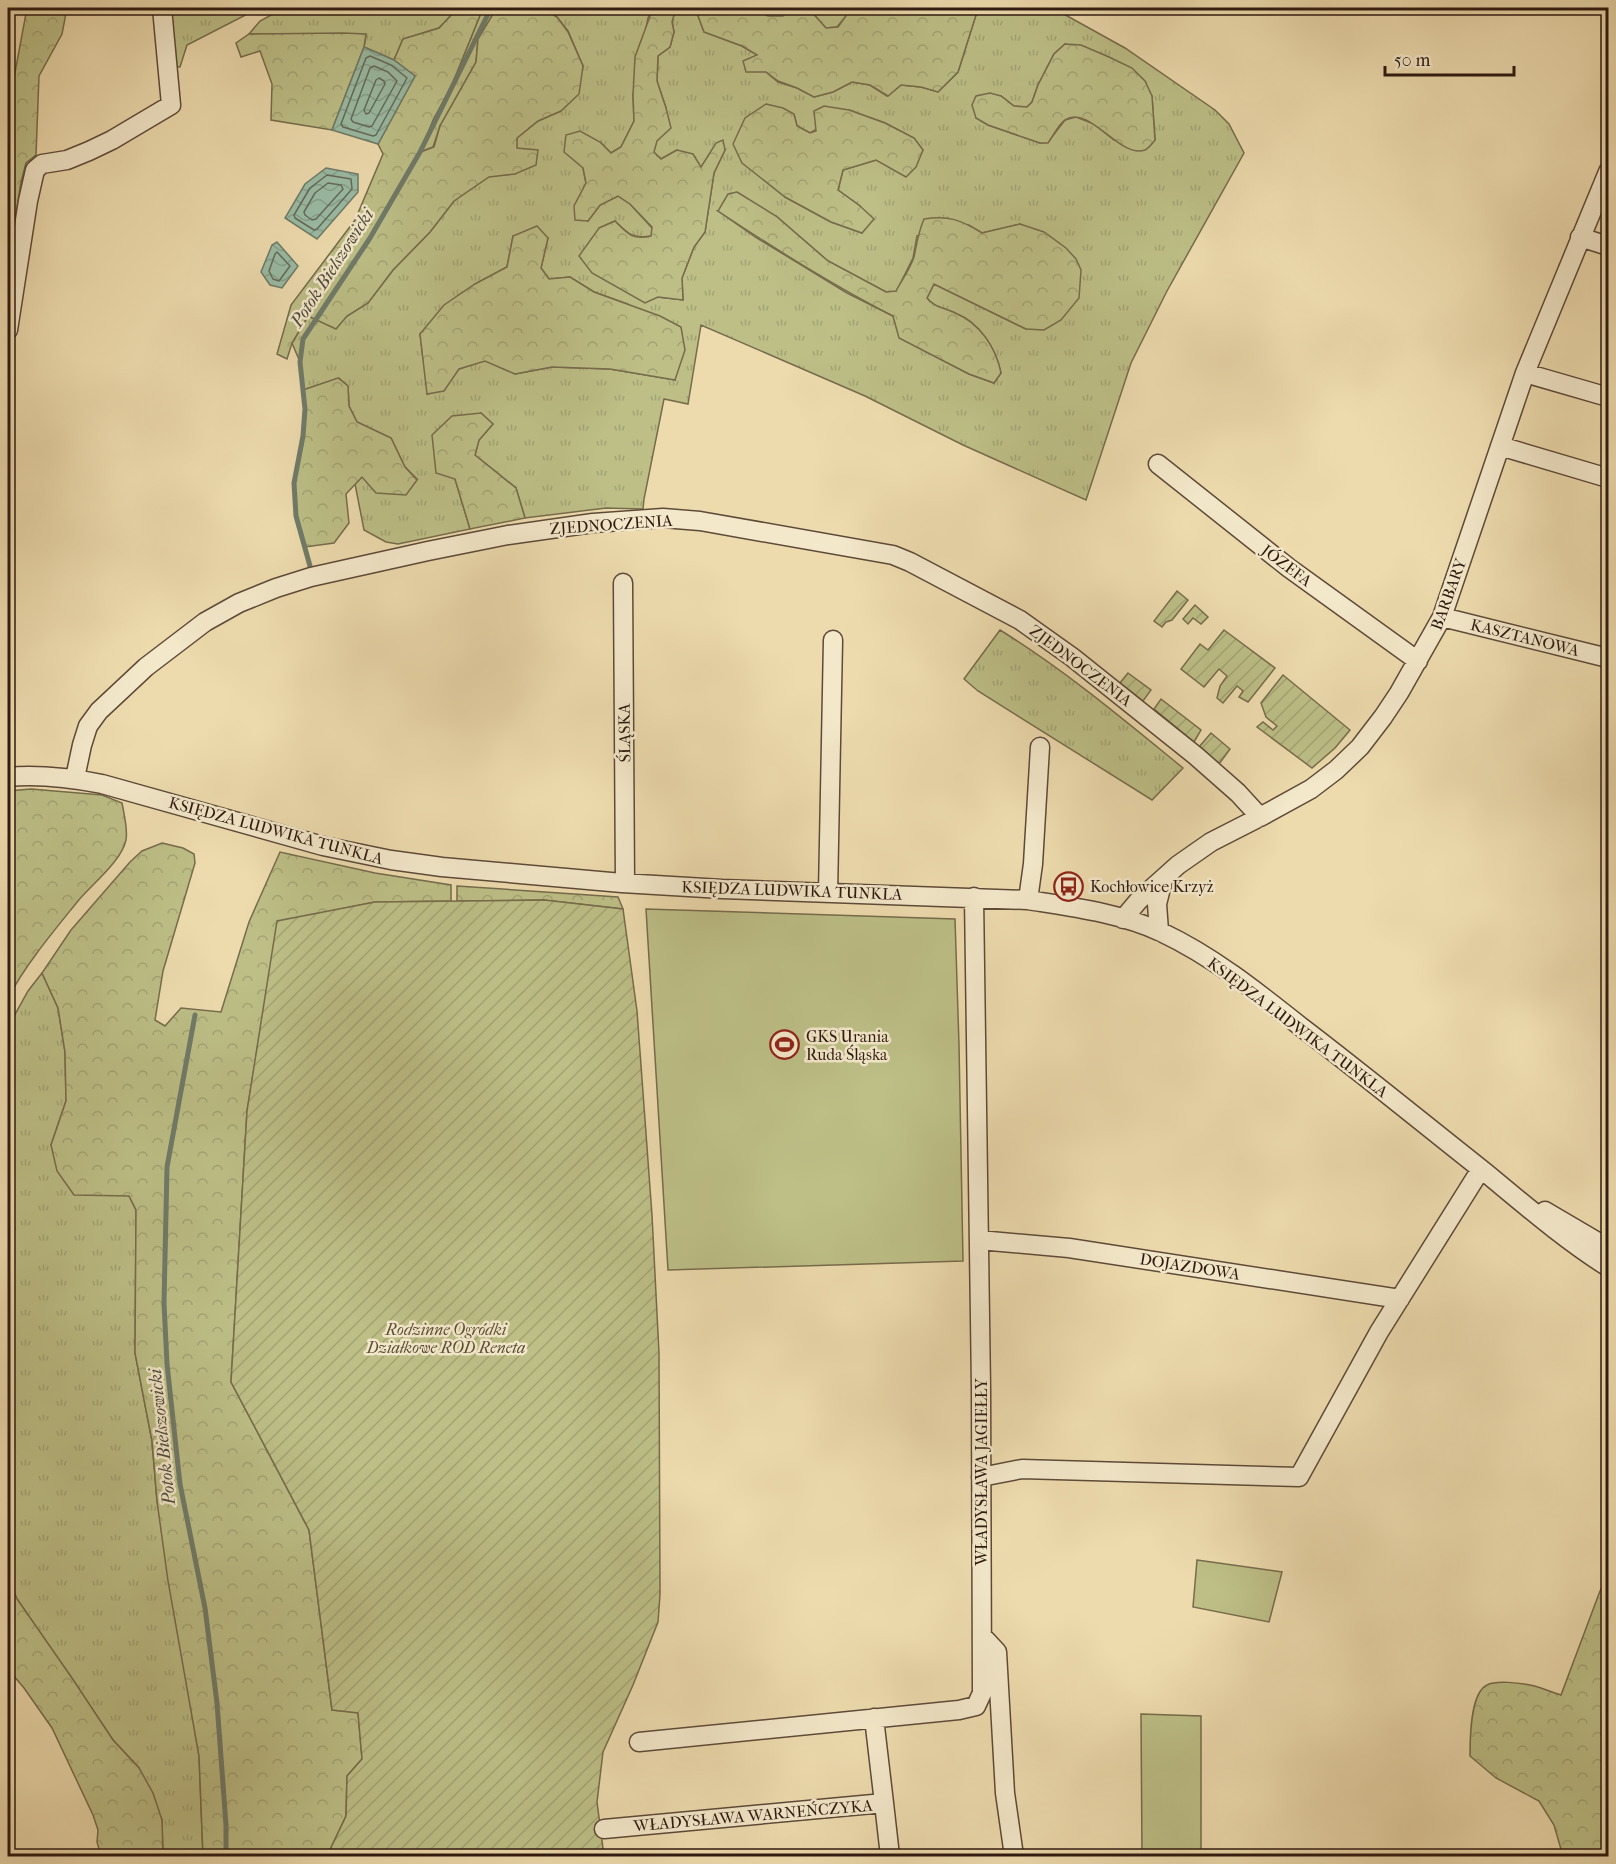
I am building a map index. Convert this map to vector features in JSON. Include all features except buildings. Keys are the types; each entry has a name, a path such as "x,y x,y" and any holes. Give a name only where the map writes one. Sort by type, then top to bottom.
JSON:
{"street":[{"path":"8,330 35,170 42,164 66,160 106,143 171,105 162,8"},
{"name":"BARBARY","path":"1124,919 1139,900 1178,865 1211,842 1311,789 1336,770 1360,747 1383,717 1442,617 1525,374 1608,172"},
{"path":"1580,237 1608,246"},
{"path":"1525,374 1608,397"},
{"path":"1500,446 1608,478"},
{"name":"JÓZEFA","path":"1158,464 1289,568 1418,661"},
{"name":"ZJEDNOCZENIA","path":"75,778 84,736 99,711 154,660 205,622 239,603 311,577 428,550 550,528 663,518 700,520 893,555 921,567 1020,620 1072,657 1196,756 1238,793 1260,817"},
{"name":"ŚLĄSKA","path":"623,583 625,883"},
{"name":"KASZTANOWA","path":"1442,617 1608,658"},
{"path":"828,893 833,640"},
{"path":"1028,900 1033,864 1040,747"},
{"name":"KSIĘDZA LUDWIKA TUNKLA","path":"8,777 75,778 323,846 391,860 442,867 625,883 1028,900 1124,919 1159,931 1192,948 1233,975 1368,1078 1560,1235 1608,1267"},
{"path":"1159,931 1157,904 1163,880"},
{"name":"WŁADYSŁAWA JAGIEŁŁY","path":"639,1742 959,1710 976,1706 982,1693 974,897"},
{"path":"981,1476 1022,1469 1299,1477 1379,1332 1481,1169"},
{"name":"KSIĘDZA LUDWIKA TUNKLA","path":"1501,1185 1608,1248"},
{"name":"DOJAZDOWA","path":"979,1240 1070,1248 1400,1299"},
{"path":"983,1637 997,1652 1005,1793 1014,1857"},
{"path":"874,1718 884,1803"},
{"name":"WŁADYSŁAWA WARNEŃCZYKA","path":"604,1829 884,1803 890,1857"}],"green space":[{"path":"27,8 67,8 62,34 39,76 36,155 26,163 21,182 8,265 8,110"},
{"path":"166,8 259,8 187,45 180,67 171,66"},
{"path":"284,8 458,8 439,28 403,39 394,60 364,47 366,35 249,34 260,21"},
{"path":"458,8 483,8 451,87 433,120 421,152 434,147 440,126 476,62 478,39 493,14 502,8 541,8 557,17 568,32 583,66 579,94 561,111 538,121 517,138 517,148 538,150 536,165 515,174 489,177 454,201 430,232 393,270 368,303 347,316 336,329 308,316 292,343 287,359 277,354 291,305 355,220 383,154 378,144 415,76 394,60 403,39 439,28"},
{"path":"483,8 502,8 493,14 478,39 476,62 440,126 433,147 420,152 433,120 451,87"},
{"path":"541,8 653,8 648,18 633,95 634,121 621,147 611,153 600,142 583,168 586,183 575,206 588,221 600,205 618,196 630,204 652,228 652,236 640,237 627,232 615,221 599,228 658,297 683,300 682,278 694,247 705,232 714,173 725,150 701,167 677,150 661,159 653,152 666,108 657,81 658,56 670,47 674,32 672,22 676,8 699,8 697,13 704,32 742,46 758,55 766,72 778,82 814,97 833,92 852,82 870,85 887,96 901,85 938,92 958,72 976,15 976,8 1053,8 1125,48 1215,110 1229,124 1244,153 1167,291 1131,363 1086,500 963,445 865,396 701,325 688,404 664,399 643,509 606,508 525,518 516,488 475,455 479,440 493,424 481,413 455,479 470,529 398,544 386,542 364,530 355,484 362,477 417,479 405,467 391,438 357,422 349,406 348,386 339,378 303,390 300,362 292,343 308,316 336,328 347,316 368,303 393,270 430,232 454,201 489,176 515,174 517,138 538,121 561,111 583,66 568,31 557,17","holes":["1065,44 1152,96 1155,140 1114,140 1094,124 1076,117 1065,120 1048,142 1040,143 988,125 976,118 1001,96 1014,106 1027,107 1032,102 1054,54","849,110 885,123 914,138 923,150 843,170 838,190 860,206 862,233 831,222 785,197 794,114 797,126 810,133","718,211 776,216 828,261 886,292 896,292 913,258 917,236 969,225 982,233 1020,224 1026,329 934,284 927,298 936,305 964,317 979,330 991,346 1001,373 994,383 969,374 900,338 893,316 847,293 757,238","513,236 548,238 541,268 549,279 570,277 594,292 628,304 675,380 610,369 552,367 515,374 485,360 459,369 428,394 420,334 475,284 507,267"]},
{"path":"653,8 676,8 672,22 674,32 670,47 658,56 657,81 671,128 657,141 654,152 661,159 677,150 693,154 701,167 716,143 723,140 725,150 714,173 705,232 694,247 682,278 683,300 658,297 645,303 592,273 579,256 599,228 615,221 627,233 639,237 651,236 652,227 630,204 618,196 600,205 588,221 575,220 574,206 586,183 583,168 564,152 566,135 580,131 600,142 611,153 621,147 634,121 635,57"},
{"path":"699,8 754,8 768,16 783,16 789,8 808,8 826,28 838,27 846,16 843,8 976,8 976,15 958,72 938,92 901,85 888,96 870,85 852,82 833,92 814,97 778,81 766,72 746,72 743,61 757,55 742,46 704,32 697,13"},
{"path":"808,8 843,8 846,16 837,27 826,28"},
{"path":"249,34 366,34 364,47 332,130 271,120 272,84 260,51 241,57 236,43"},
{"path":"1065,44 1081,45 1109,57 1132,68 1145,81 1152,96 1155,140 1148,148 1135,151 1125,147 1084,119 1075,117 1065,120 1048,143 1040,143 988,125 976,118 972,105 976,96 990,93 1001,96 1014,106 1027,107 1032,102 1054,54"},
{"path":"766,104 783,108 794,114 797,126 810,133 816,131 814,111 824,106 849,110 885,123 914,138 923,150 916,167 906,177 876,160 843,170 838,190 874,219 862,233 831,222 785,197 742,163 733,144 745,118"},
{"path":"737,192 776,216 828,261 886,292 896,291 908,270 914,257 924,219 954,220 982,233 1020,224 1044,232 1066,248 1076,259 1081,270 1079,298 1061,320 1044,330 1026,329 934,284 927,298 972,323 991,346 1001,373 994,383 969,374 899,338 893,316 804,266 718,211 728,194"},
{"path":"537,226 548,238 541,268 549,279 570,277 594,292 660,316 681,327 685,350 675,380 610,369 552,367 515,374 485,361 459,369 444,391 427,394 420,334 444,305 475,284 507,267 513,236"},
{"path":"338,378 348,386 349,406 357,422 391,438 405,467 417,480 406,495 376,493 362,477 346,494 349,523 334,543 305,547 296,516 294,483 303,436 305,409 303,390"},
{"path":"481,413 493,424 479,440 475,455 516,488 525,518 470,529 455,479 436,473 432,435 452,416"},
{"path":"1177,591 1188,600 1172,620 1166,622 1162,627 1154,621"},
{"path":"1195,605 1208,617 1201,624 1193,618 1188,624 1183,619"},
{"path":"1000,630 1071,679 1183,768 1152,800 978,691 964,679"},
{"path":"1224,630 1275,668 1248,702 1239,697 1243,691 1237,686 1223,703 1217,698 1220,686 1227,676 1219,669 1204,687 1181,669 1200,644 1208,650"},
{"path":"1128,673 1151,690 1143,701 1120,683"},
{"path":"1283,675 1350,730 1335,748 1312,768 1257,727 1263,722 1273,730 1277,726 1266,717 1261,703"},
{"path":"1161,699 1201,730 1194,742 1154,709"},
{"path":"1211,733 1230,749 1219,764 1199,747"},
{"path":"31,789 102,795 122,803 126,840 118,856 50,936 8,998 8,791"},
{"path":"162,843 183,848 194,854 195,863 163,971 155,1020 165,1026 181,1008 221,1012 249,922 280,852 375,873 451,885 451,901 375,902 278,922 247,1111 231,1382 309,1530 332,1710 358,1712 362,1759 347,1776 346,1816 327,1856 203,1856 199,1756 168,1581 157,1501 152,1441 135,1353 136,1210 129,1196 74,1195 57,1171 51,1145 66,1101 65,1052 58,1008 42,973 71,930 130,862 142,851"},
{"path":"457,886 618,897 623,909 544,900 457,901"},
{"name":"Rodzinne Ogródki Działkowe ROD Reneta","path":"544,900 623,909 637,1011 652,1215 659,1353 660,1594 658,1622 603,1752 597,1802 604,1856 327,1856 346,1816 347,1776 362,1759 358,1713 332,1710 309,1530 231,1382 247,1111 277,921 375,902"},
{"path":"646,909 955,919 963,1261 668,1270"},
{"path":"42,973 58,1008 65,1052 66,1101 51,1145 129,1196 136,1210 135,1353 152,1441 157,1501 199,1756 203,1856 163,1856 162,1820 139,1768 113,1740 17,1599 8,1578 8,1229 15,1229 8,1205 8,1027 28,991"},
{"path":"1197,1560 1282,1572 1269,1622 1193,1607"},
{"path":"1608,1575 1608,1856 1563,1856 1554,1825 1539,1801 1496,1778 1470,1756 1472,1717 1477,1697 1481,1690 1491,1683 1526,1684 1561,1695"},
{"path":"8,1578 17,1599 113,1740 139,1768 153,1793 162,1820 163,1856 101,1856 97,1842 98,1830 93,1815 52,1728 8,1669"},
{"path":"1141,1714 1201,1716 1201,1856 1142,1856"}],"water":[{"path":"364,47 394,60 415,76 378,144 332,130"},
{"path":"326,168 358,174 358,192 317,239 285,218 305,184"},
{"path":"277,242 298,266 282,288 270,285 261,272 272,245"}],"waterway":[{"name":"Potok Bielszowicki","path":"310,566 296,516 294,483 303,436 305,409 300,362 303,339 370,238 420,152 491,8"},
{"name":"Potok Bielszowicki","path":"195,1015 167,1167 164,1303 167,1364 180,1484 205,1608 217,1703 226,1825 226,1856"}],"railway":[{"path":"8,22 10,8"}],"place":[{"name":"Kochłowice Krzyż","path":"1069,886"},
{"name":"GKS Urania Ruda Śląska","path":"785,1045"}]}
